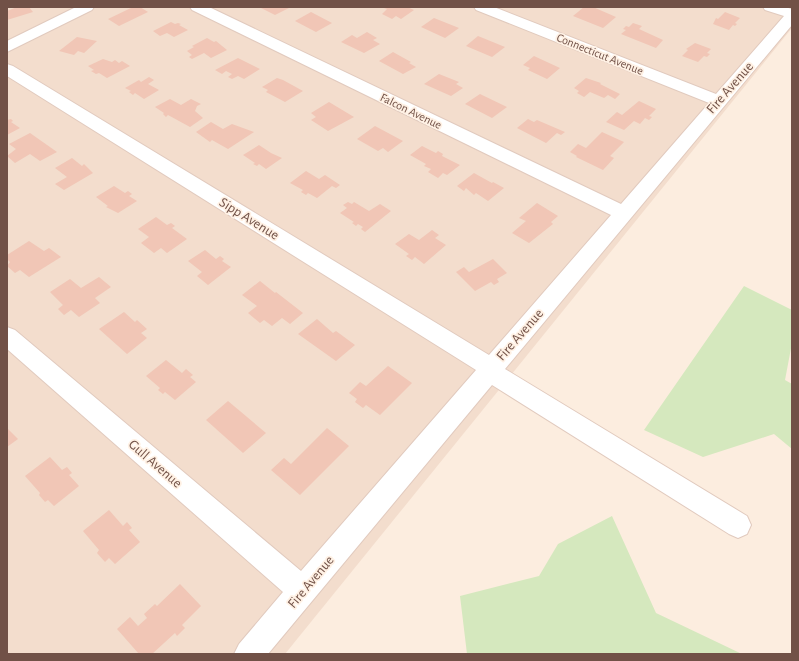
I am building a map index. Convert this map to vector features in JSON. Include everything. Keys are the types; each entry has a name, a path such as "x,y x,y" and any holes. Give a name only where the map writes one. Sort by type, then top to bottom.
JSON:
{"street":[{"path":"7,47 86,7"},
{"name":"Falcon Avenue","path":"197,7 625,214"},
{"name":"Connecticut Avenue","path":"481,7 719,101"},
{"path":"770,7 792,15"},
{"name":"Fire Avenue","path":"249,654 490,370 625,214 792,15"},
{"name":"Sipp Avenue","path":"7,69 738,525"},
{"name":"Gull Avenue","path":"7,336 303,591"}],"shaded area":[{"path":"7,7 792,7 792,28 285,654 7,654"}],"green space":[{"path":"744,286 792,310 792,343 785,380 792,384 792,449 774,434 703,457 644,430"},
{"path":"612,516 656,613 742,654 467,654 460,596 539,576 558,544"}],"building":[{"path":"17,7 29,7 33,12 7,20 7,11"},
{"path":"133,7 140,7 148,12 119,26 108,19"},
{"path":"259,7 291,7 275,15"},
{"path":"381,7 407,7 414,10 401,19 396,16 392,19 382,14 387,9"},
{"path":"584,7 593,7 616,17 603,28 573,16"},
{"path":"311,12 332,23 316,32 295,21"},
{"path":"725,12 740,18 735,23 737,24 735,26 733,25 729,30 713,24 716,18 718,19"},
{"path":"434,18 459,28 445,38 421,27"},
{"path":"171,22 181,24 179,25 188,30 174,37 167,33 160,36 153,31"},
{"path":"633,23 642,26 639,29 663,40 656,48 621,34 626,30 623,29 626,26 629,27"},
{"path":"367,32 377,38 373,40 380,44 364,53 341,42 352,35 357,38"},
{"path":"478,36 505,47 492,57 466,46"},
{"path":"77,37 97,41 84,53 78,51 74,55 59,51"},
{"path":"207,38 214,42 216,41 227,50 211,58 204,53 192,59 189,57 192,55 187,51 194,47 192,46"},
{"path":"695,43 711,49 707,53 710,54 707,57 704,56 698,62 682,56 688,50 686,49"},
{"path":"393,52 411,62 409,63 416,67 403,74 379,61"},
{"path":"534,56 560,68 547,79 528,70 530,68 523,65"},
{"path":"238,58 260,69 244,79 238,76 232,79 228,77 232,74 226,71 222,74 215,70"},
{"path":"103,59 112,62 115,60 119,63 122,61 130,66 107,78 99,73 96,74 91,71 94,70 88,66"},
{"path":"439,74 459,82 456,84 463,88 451,96 424,84"},
{"path":"149,77 154,80 148,84 159,90 144,99 135,93 133,95 129,92 131,91 125,88 139,80 141,82"},
{"path":"277,78 303,91 285,102 266,92 268,90 262,87"},
{"path":"586,78 601,83 600,84 620,94 615,99 608,95 604,98 590,92 584,97 577,93 579,91 574,88"},
{"path":"480,94 507,107 492,118 465,104"},
{"path":"170,99 181,105 191,99 201,104 197,106 195,111 203,118 190,127 168,115 166,117 163,114 164,113 155,107"},
{"path":"639,101 656,109 649,116 652,117 649,120 645,118 640,124 634,121 624,130 606,122 617,112 622,115"},
{"path":"329,102 354,117 328,131 311,120 316,117 311,113"},
{"path":"11,119 13,121 11,122 20,128 7,135 7,120"},
{"path":"528,119 534,122 537,120 565,132 561,135 557,133 546,143 517,128"},
{"path":"211,122 223,129 232,124 254,132 228,149 212,140 210,142 196,132"},
{"path":"375,126 403,141 388,152 383,148 378,151 357,139"},
{"path":"602,132 624,142 610,156 614,158 603,170 576,157 577,156 570,152 578,144 586,148"},
{"path":"30,133 57,152 40,161 30,154 15,163 7,156 16,149 9,144"},
{"path":"259,145 282,158 266,169 259,164 257,166 253,164 255,163 243,155"},
{"path":"422,146 436,153 438,151 443,154 442,156 460,165 447,175 443,173 438,178 428,172 431,169 424,166 426,164 410,155"},
{"path":"72,158 82,166 84,164 93,173 64,190 55,184 67,177 55,168"},
{"path":"306,171 319,179 325,175 340,185 336,188 332,186 317,198 308,193 306,195 301,192 303,190 290,183"},
{"path":"474,173 504,188 488,201 476,193 474,195 466,188 464,191 457,186"},
{"path":"114,186 125,193 128,191 132,194 129,196 137,201 118,213 106,207 108,206 96,197"},
{"path":"348,202 352,204 354,202 369,211 380,204 391,211 365,232 361,229 363,227 358,224 356,226 352,223 354,222 340,213 347,208 343,205"},
{"path":"537,203 558,216 551,222 553,224 529,243 512,233 526,221 519,218"},
{"path":"156,217 167,225 171,223 175,226 172,228 187,239 167,253 161,248 154,253 141,243 149,237 138,229"},
{"path":"432,230 439,235 435,238 446,245 424,264 415,257 412,260 406,256 409,254 395,244 409,234 419,240"},
{"path":"29,241 44,251 49,248 61,257 29,277 20,270 15,273 7,266 10,262 7,259 7,255"},
{"path":"205,250 216,259 220,256 224,259 222,261 231,267 208,285 197,276 202,272 188,261"},
{"path":"493,259 507,273 497,279 499,282 494,285 491,282 475,291 456,272 464,267 469,272"},
{"path":"99,277 111,287 95,298 100,303 79,317 71,310 64,315 58,309 63,305 50,292 70,279 81,288"},
{"path":"260,281 303,313 290,324 282,318 272,326 264,320 260,323 248,313 257,306 242,295"},
{"path":"124,312 135,322 137,320 147,329 141,333 147,338 127,354 99,329"},
{"path":"317,319 333,333 336,331 355,345 336,361 298,334"},
{"path":"166,360 182,373 186,369 193,375 190,377 196,382 175,400 165,392 163,394 158,390 160,388 146,376"},
{"path":"388,366 412,383 380,415 366,405 363,408 355,402 357,399 349,393 360,382 366,386"},
{"path":"228,401 266,433 243,453 206,420"},
{"path":"7,428 18,439 7,447"},
{"path":"327,428 349,446 300,495 271,470 284,458 291,464"},
{"path":"50,457 62,470 67,467 72,473 69,475 79,486 54,506 48,500 45,502 39,495 40,493 25,476"},
{"path":"109,510 123,526 127,522 132,528 129,530 140,542 115,564 109,558 105,562 97,553 99,550 83,531"},
{"path":"180,584 201,606 182,625 185,628 177,636 175,633 152,654 139,654 117,629 130,617 138,626 147,618 144,614 155,604 157,606"}]}
